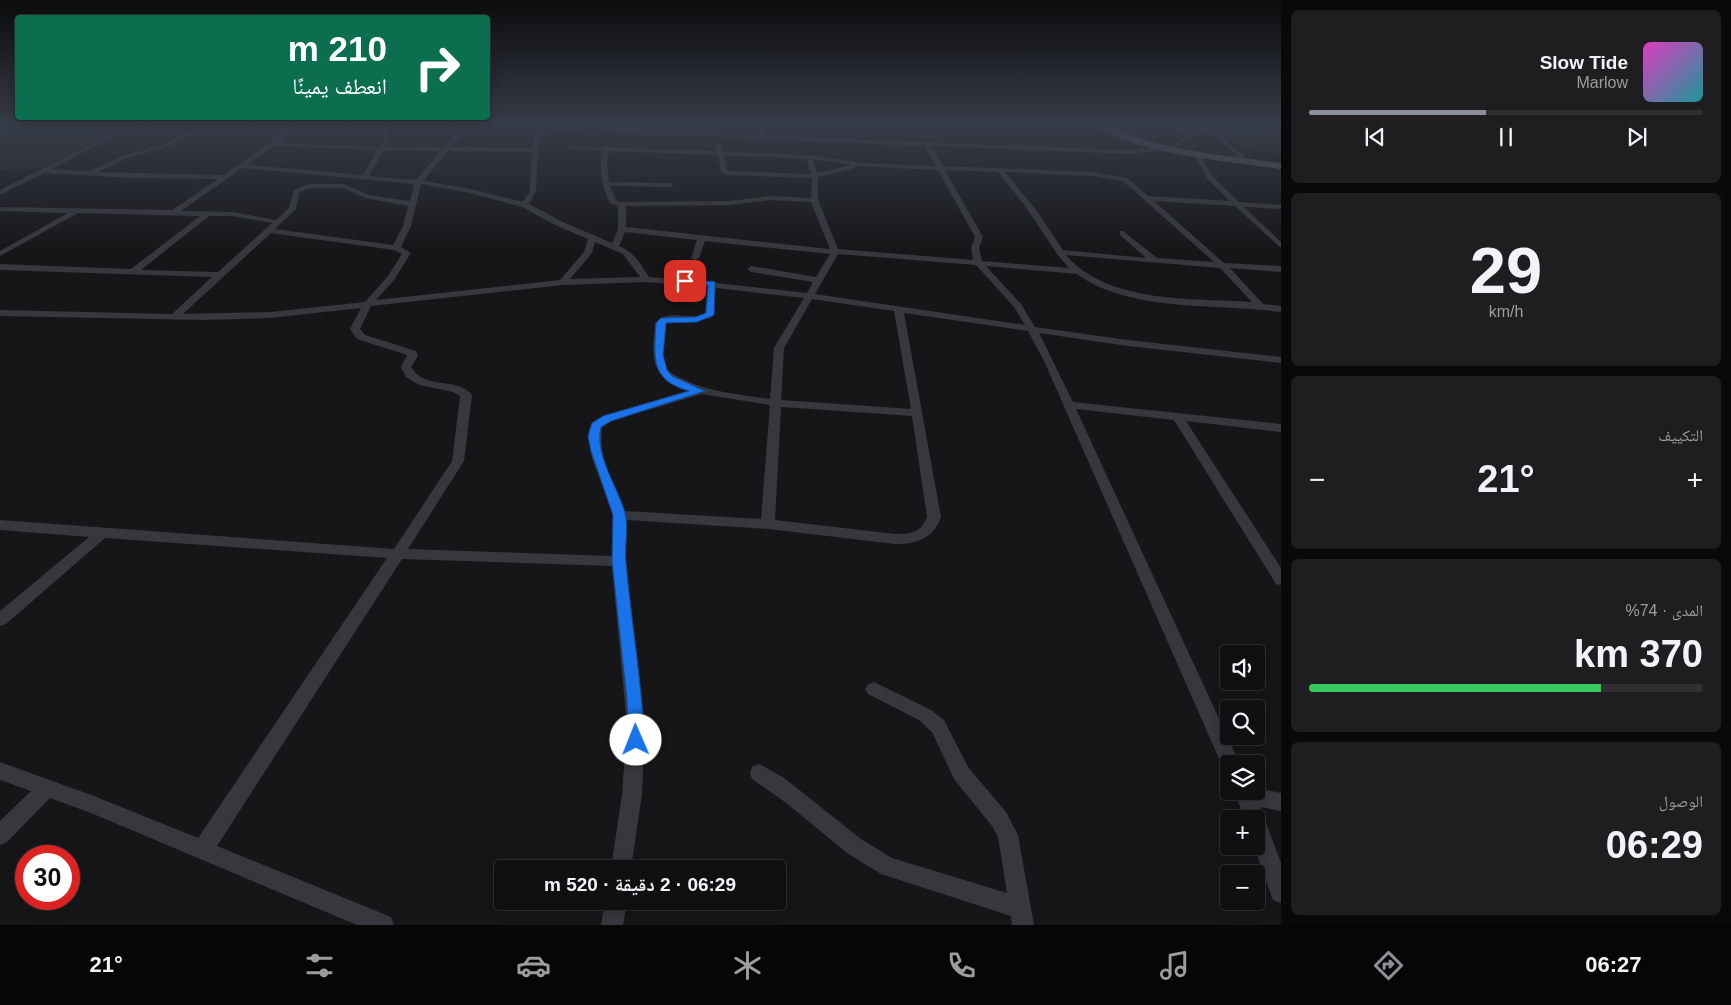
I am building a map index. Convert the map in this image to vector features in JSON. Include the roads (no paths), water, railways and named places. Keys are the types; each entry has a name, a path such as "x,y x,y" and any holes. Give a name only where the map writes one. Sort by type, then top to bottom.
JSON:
{"street":[{"path":"0,193 51,167"},
{"path":"91,173 103,167"},
{"path":"173,213 239,167"},
{"path":"254,167 418,182 466,190 525,206 553,221 626,252 634,260 646,279"},
{"path":"365,177 371,167"},
{"path":"396,248 407,226 418,182 430,167"},
{"path":"525,206 533,191 534,167"},
{"path":"602,167 605,184 613,201 622,204 730,203 758,207 815,202"},
{"path":"723,167 725,173 815,176 853,167"},
{"path":"812,167 815,176 815,202 835,252"},
{"path":"941,167 979,237 975,248 978,263 1018,306 1032,329 1069,405 1104,486 1228,755"},
{"path":"944,167 1107,175 1125,179 1222,265 1260,306"},
{"path":"1202,167 1209,178 1281,246"},
{"path":"1000,170 1020,192 1067,261 1078,271 1105,285 1132,294 1281,309"},
{"path":"44,171 135,176 224,177"},
{"path":"130,183 135,176"},
{"path":"605,184 670,185"},
{"path":"174,317 292,209 296,191 310,186 348,187 367,197 412,204"},
{"path":"1147,198 1281,207"},
{"path":"615,247 622,229 622,204"},
{"path":"0,209 208,213 248,215 276,222"},
{"path":"0,254 76,211"},
{"path":"133,272 208,213"},
{"path":"622,229 835,252 1078,271"},
{"path":"202,851 458,461 466,395 459,390 425,384 412,377 406,367 413,356 412,354 357,333 355,329 368,305 406,255 404,251 396,248 268,230"},
{"path":"1123,233 1154,260"},
{"path":"563,282 588,253 593,237"},
{"path":"695,258 702,238"},
{"path":"768,524 779,348 835,252"},
{"path":"1061,252 1281,269"},
{"path":"0,267 218,275"},
{"path":"750,269 819,280"},
{"path":"0,313 174,317 270,315 563,282 646,279 712,283 898,308 1137,345 1281,360"},
{"path":"712,283 710,315 697,319 669,318 660,323 659,355 662,371 668,378 685,387 700,391 776,402 916,413"},
{"path":"620,515 768,524 895,540 911,539 931,529 934,518 916,413 913,381 898,308"},
{"path":"622,860 632,794 636,726 619,561 620,515 596,451 593,436 596,426 607,419 700,391"},
{"path":"1069,405 1281,428"},
{"path":"1176,416 1281,580"},
{"path":"0,525 397,554 619,561"},
{"path":"0,620 102,533"},
{"path":"759,773 789,791 854,848 870,858 888,867 1022,916 1008,835 999,819 961,773 944,732 925,715 874,689"},
{"path":"0,771 47,788 383,925"},
{"path":"0,835 47,788"},
{"path":"1265,798 1281,802"},
{"path":"1265,848 1281,892"},
{"path":"612,925 614,910"}]}
